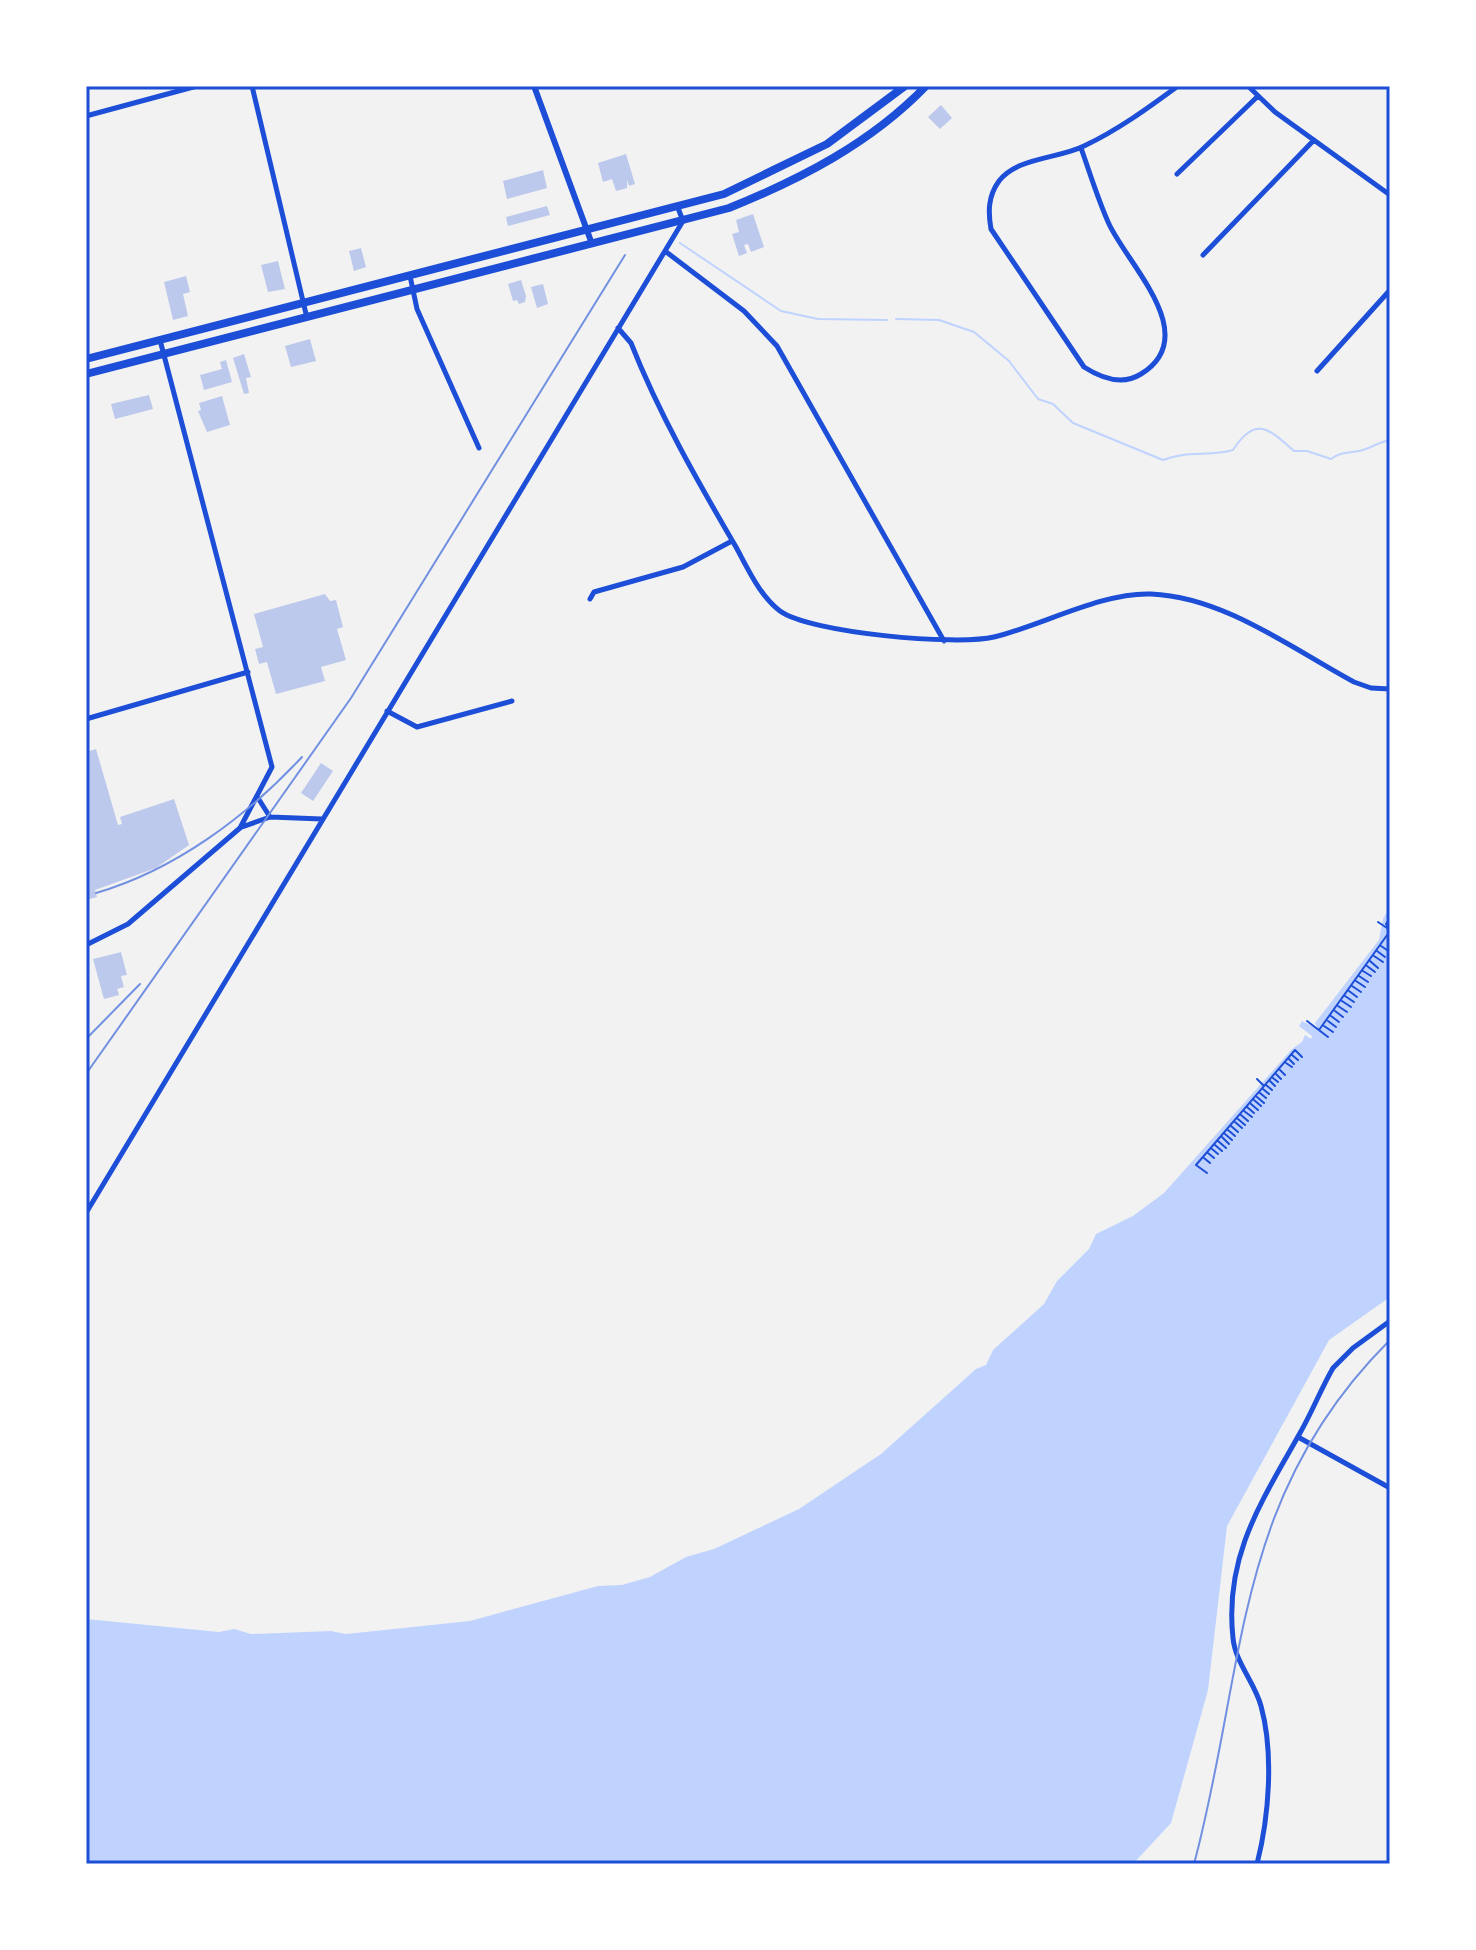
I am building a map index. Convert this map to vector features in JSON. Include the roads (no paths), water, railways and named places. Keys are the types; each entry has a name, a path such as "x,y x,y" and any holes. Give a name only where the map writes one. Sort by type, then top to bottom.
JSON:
{"highway":[{"path":"86,359 678,208 760,180 806,156 862,121 905,86"},
{"path":"86,374 683,221 766,193 826,162 872,133 926,86"}],"street":[{"path":"86,116 197,86"},
{"path":"252,86 307,318"},
{"path":"534,86 592,244"},
{"path":"1081,148 1108,222 1164,316 1164,345 1154,362 1140,375 1121,381 1099,377 1084,367 991,229 988,212 1000,180 1019,166 1081,148 1135,118 1178,86"},
{"path":"1248,86 1257,97 1390,195"},
{"path":"1177,174 1257,97"},
{"path":"1203,255 1314,140"},
{"path":"86,1213 683,221 678,208"},
{"path":"665,251 744,311 777,346 944,642"},
{"path":"410,276 412,290 479,448"},
{"path":"1317,371 1390,290"},
{"path":"618,328 631,343 655,397 732,541 763,593 784,614 851,629 944,642 993,637 1106,602 1148,593 1207,605 1354,682 1371,688 1390,689"},
{"path":"160,339 272,756 270,773 240,828"},
{"path":"590,599 594,592 683,567 732,541"},
{"path":"86,719 248,672"},
{"path":"387,711 417,727 512,701"},
{"path":"257,797 270,817"},
{"path":"86,945 128,924 240,828 270,817 323,819"},
{"path":"1257,1864 1264,1823 1266,1745 1261,1705 1233,1639 1235,1580 1252,1516 1339,1360 1390,1321"},
{"path":"1298,1437 1390,1488"}],"water":[{"path":"1390,907 1390,1297 1329,1340 1227,1526 1208,1690 1171,1823 1133,1864 86,1864 86,1619 219,1632 234,1629 251,1634 331,1631 346,1634 470,1621 598,1586 622,1585 650,1577 686,1557 714,1549 799,1509 881,1454 976,1369 986,1365 993,1350 1044,1304 1057,1281 1089,1249 1096,1234 1133,1216 1164,1193 1292,1049 1302,1042 1305,1035 1311,1039 1312,1036 1299,1026 1302,1021 1318,1029 1315,1023 1379,940 1383,919"}],"waterway":[{"path":"680,243 781,311 818,319 887,320"},
{"path":"896,319 939,320 974,332 1009,361 1038,399 1053,404 1073,423 1163,460 1181,455 1233,450 1241,439 1256,429 1270,432 1294,451 1307,451 1331,459 1390,440"}],"railway":[{"path":"86,1074 351,698 625,255"},
{"path":"96,893 154,870 208,839 257,800 302,757"},
{"path":"86,1039 140,984"},
{"path":"1194,1864 1253,1587 1273,1523 1300,1460 1338,1399 1390,1340"}]}
